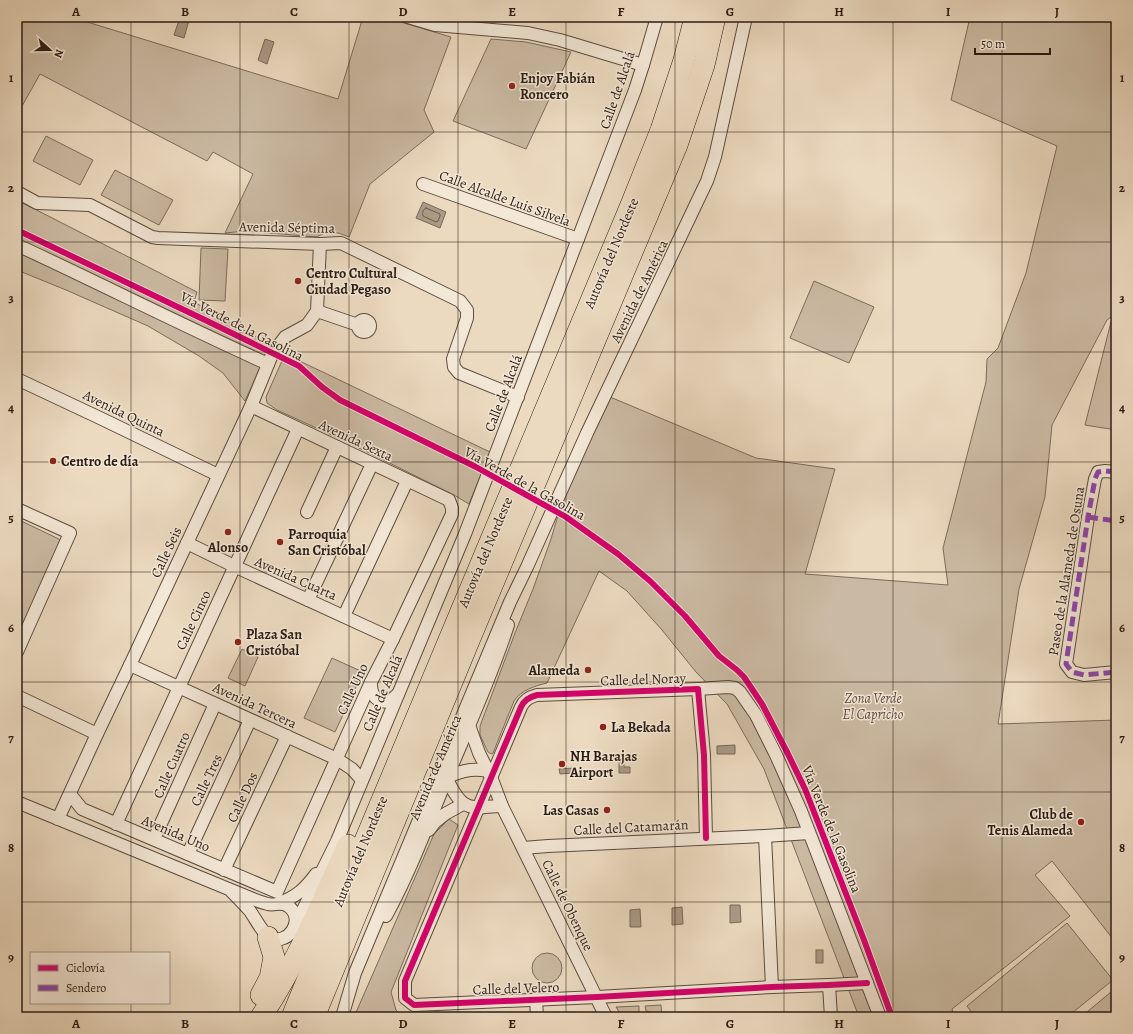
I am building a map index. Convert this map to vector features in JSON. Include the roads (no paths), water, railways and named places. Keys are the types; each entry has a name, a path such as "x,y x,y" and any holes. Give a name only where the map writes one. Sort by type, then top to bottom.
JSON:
{"highway":[{"name":"Autovía del Nordeste","path":"292,1017 661,130 684,60 695,17"},
{"name":"Autovía del Nordeste","path":"314,1017 474,629 677,145 704,65 715,17"},
{"path":"261,1017 272,1001 300,948 389,755 551,372 569,354"},
{"path":"248,1017 255,1008 270,978 274,957 265,932"},
{"path":"327,1017 332,1003 338,958"}],"street":[{"path":"408,17 435,25 528,33 560,40 643,65"},
{"name":"Calle de Alcalá","path":"292,932 337,841 465,534 635,90 657,17"},
{"name":"Avenida de América","path":"342,1017 355,973 510,602 587,433 707,181 715,157 746,17"},
{"name":"Calle Alcalde Luis Silvela","path":"423,184 578,239"},
{"name":"Avenida Séptima","path":"17,192 37,203 90,205 152,237 158,238 320,244 341,243 460,301 467,310 467,318 453,359 454,367 459,374 518,397"},
{"path":"320,244 317,311 358,324"},
{"path":"17,245 199,333 268,364"},
{"name":"Calle Seis","path":"58,819 251,406 273,353 285,337 307,325 317,311"},
{"name":"Avenida Quinta","path":"17,379 218,475"},
{"name":"Avenida Sexta","path":"251,406 449,500"},
{"name":"Calle Cinco","path":"116,824 298,429"},
{"path":"307,512 337,447"},
{"path":"308,600 372,464"},
{"name":"Paseo de la Alameda de Osuna","path":"1116,472 1098,472 1095,479 1087,520 1066,664 1072,672 1084,675 1116,672"},
{"path":"344,616 407,481"},
{"name":"Calle Uno","path":"265,932 260,916 263,910 275,900 371,682 452,514 452,508 449,500"},
{"path":"17,509 70,533 17,652"},
{"name":"Avenida Cuarta","path":"187,543 234,566 393,638"},
{"name":"Avenida de América","path":"355,973 401,889 502,642 527,567"},
{"name":"Avenida Tercera","path":"130,665 337,759 352,769 362,780"},
{"path":"371,682 371,690 376,698 381,702 388,702 398,694"},
{"path":"698,689 735,688 740,692 756,715 801,811 880,1017"},
{"name":"Calle del Noray","path":"489,774 520,707 529,697 537,694 698,689 704,755 706,838"},
{"path":"17,696 97,734"},
{"name":"Calle Cuatro","path":"154,840 215,704"},
{"name":"Calle Tres","path":"188,854 250,720"},
{"name":"Calle de Obenque","path":"469,725 479,753 502,806 606,1017"},
{"name":"Calle Dos","path":"224,870 287,736"},
{"path":"446,755 447,778 455,794 463,804 478,808 502,806"},
{"path":"423,809 434,791 447,778 472,770 489,774"},
{"name":"Calle del Velero","path":"489,774 478,808 404,983 405,998 414,1005 867,983"},
{"name":"Avenida Uno","path":"70,794 82,809 224,870 275,900"},
{"path":"17,802 231,891 275,900 289,907 293,912 296,920 292,932 286,937 280,939 265,932 249,910 231,891"},
{"path":"419,844 435,822 445,814 463,804"},
{"name":"Calle del Catamarán","path":"523,848 809,833"},
{"path":"766,836 772,987"},
{"name":"Calle de Alcalá","path":"275,900 289,899 299,894 315,876 337,841"},
{"path":"829,985 831,1017"},
{"path":"536,999 537,1017"}],"water":[{"path":"180,17 190,17 184,38 174,35"},
{"path":"265,39 274,42 267,64 258,60"},
{"path":"423,202 446,212 440,228 416,218"},
{"path":"735,745 735,754 717,754 717,746"},
{"path":"619,758 624,758 624,767 630,767 630,773 619,773"},
{"path":"574,768 574,773 560,774 559,769"},
{"path":"730,905 740,905 741,922 730,923"},
{"path":"682,907 683,924 672,925 672,908"},
{"path":"640,909 641,927 630,927 630,910"},
{"path":"816,950 823,950 823,963 816,963"}],"place":[{"name":"Enjoy Fabián Roncero","path":"512,86"},
{"name":"Centro Cultural Ciudad Pegaso","path":"298,281"},
{"name":"Centro de día","path":"53,461"},
{"name":"Alonso","path":"228,532"},
{"name":"Parroquia San Cristóbal","path":"280,542"},
{"name":"Plaza San Cristóbal","path":"238,642"},
{"name":"Alameda","path":"588,670"},
{"name":"La Bekada","path":"603,727"},
{"name":"NH Barajas Airport","path":"562,764"},
{"name":"Las Casas","path":"607,810"},
{"name":"Club de Tenis Alameda","path":"1081,822"}],"park label":[{"name":"Zona Verde El Capricho","path":"873,706"}]}
